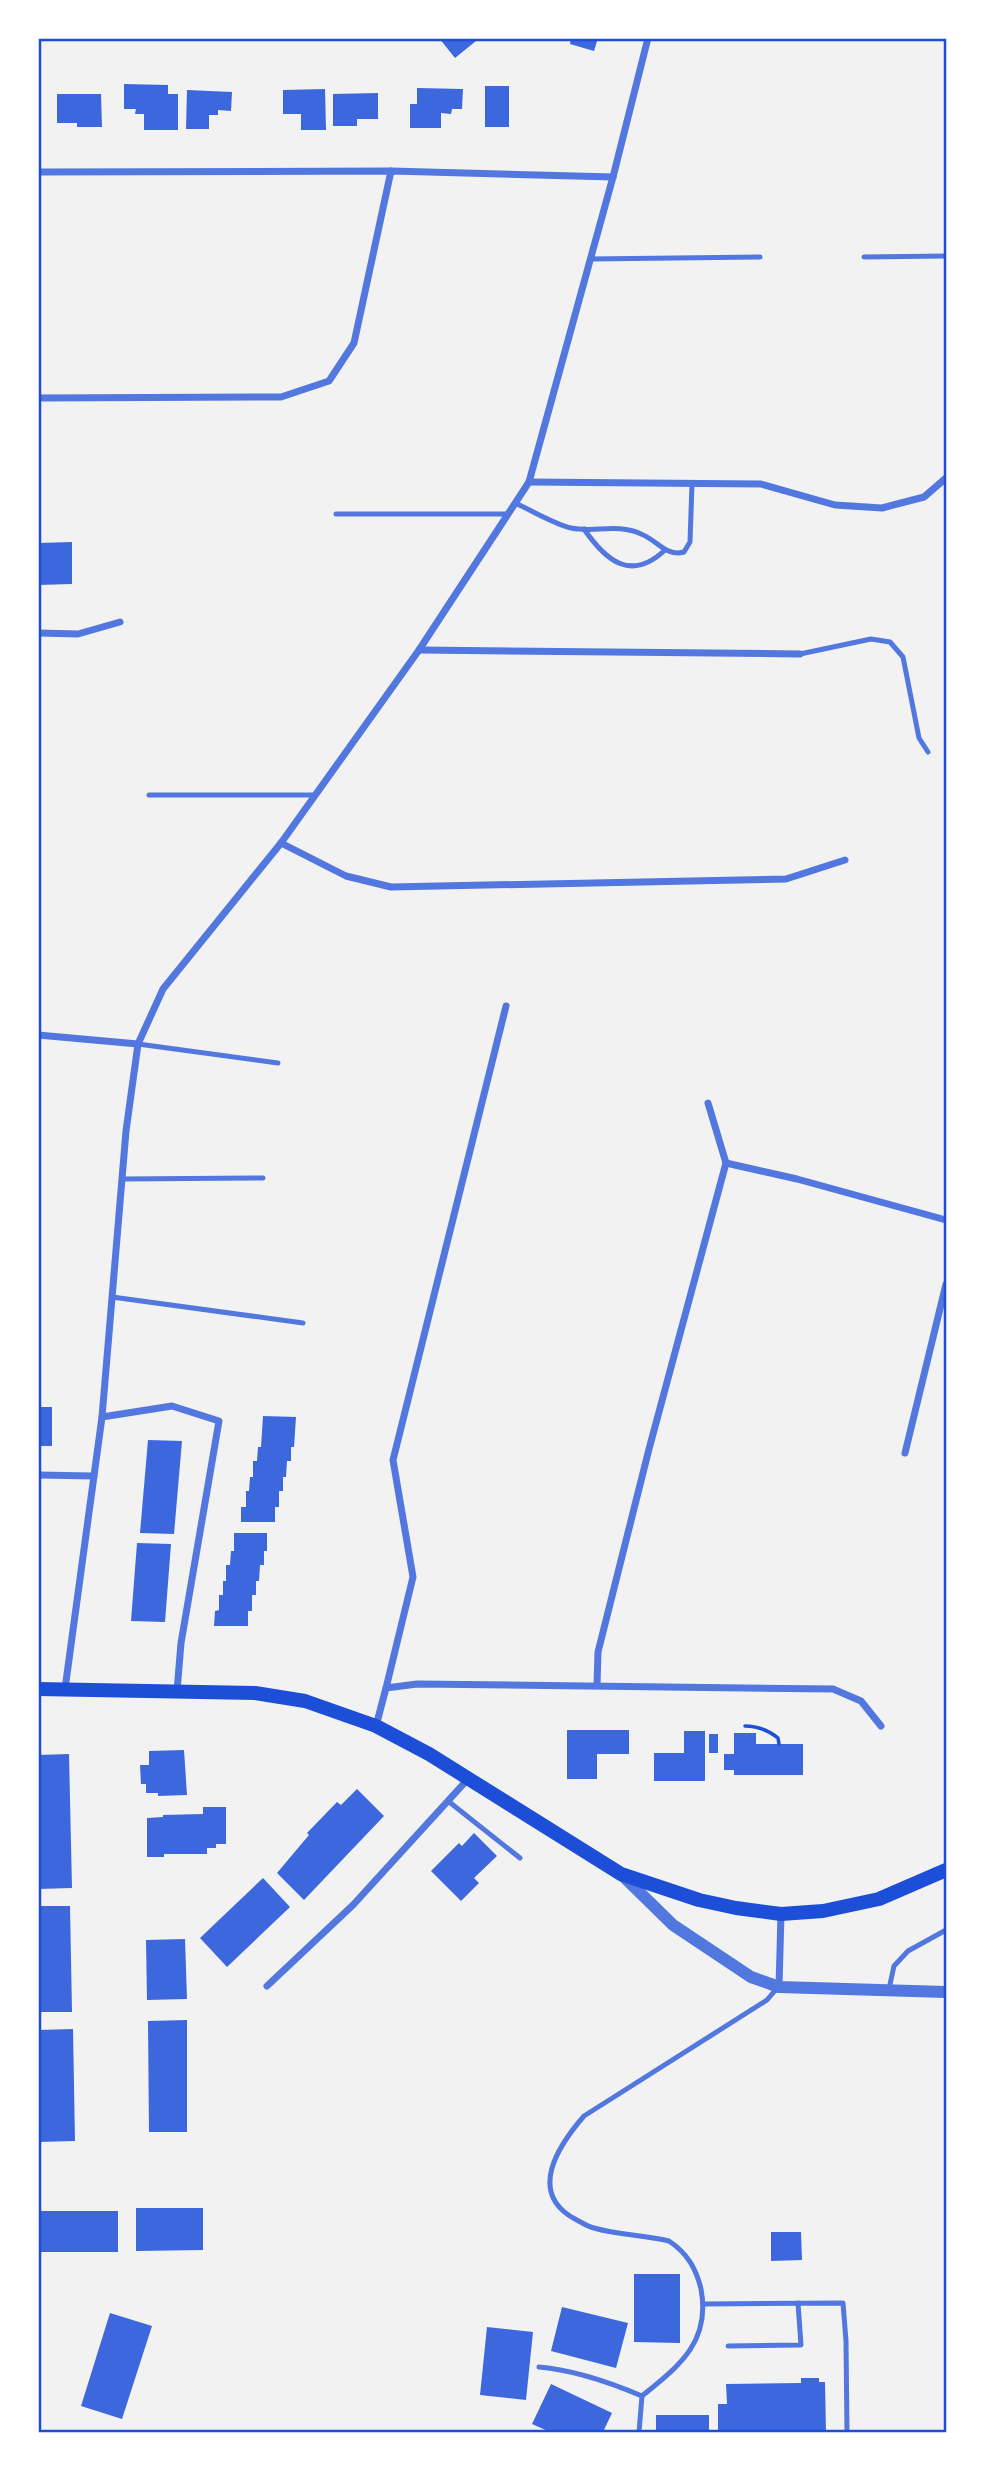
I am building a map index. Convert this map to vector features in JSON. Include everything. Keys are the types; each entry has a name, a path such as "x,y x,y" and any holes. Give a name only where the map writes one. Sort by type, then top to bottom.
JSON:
{"main road":[{"path":"38,1689 255,1692 305,1700 376,1726 468,1779 621,1874 699,1900 781,1914 823,1911 879,1899 947,1870"}],"street":[{"path":"65,1689 102,1418 122,1179 138,1044 163,989 281,843 419,650 529,482 613,177 648,38"},
{"path":"38,172 391,171 613,177"},
{"path":"38,398 281,397 329,381 354,343 391,171"},
{"path":"529,482 761,484 835,505 881,508 924,497 947,478"},
{"path":"38,633 78,634 120,622"},
{"path":"419,650 800,654"},
{"path":"281,843 345,876 391,887 786,880 845,860"},
{"path":"376,1726 413,1577 393,1460 506,1006"},
{"path":"38,1035 138,1044"},
{"path":"597,1685 601,1640 726,1163 708,1103"},
{"path":"726,1163 797,1179 947,1220"},
{"path":"905,1453 947,1284"},
{"path":"102,1418 173,1406 219,1421 181,1643 177,1691"},
{"path":"38,1475 94,1476"},
{"path":"386,1688 418,1684 833,1689 862,1701 881,1726"},
{"path":"267,1986 353,1905 468,1779"},
{"path":"621,1874 673,1925 751,1977 779,1987 947,1992"},
{"path":"779,1987 781,1914"}],"lane":[{"path":"864,257 947,256"},
{"path":"590,259 760,257"},
{"path":"515,503 569,527 629,529 651,539 665,551 676,554 684,552 690,542 692,484"},
{"path":"336,514 508,514"},
{"path":"583,528 601,550 620,564 640,566 654,561 665,551"},
{"path":"800,654 871,639 890,642 903,657 919,738 928,752"},
{"path":"149,795 315,795"},
{"path":"138,1044 278,1063"},
{"path":"122,1179 262,1178"},
{"path":"112,1297 303,1323"},
{"path":"448,1801 520,1858"},
{"path":"888,1992 894,1966 908,1951 947,1930"},
{"path":"639,2432 642,2396 678,2368 694,2345 701,2326 704,2304 692,2263 669,2241 593,2228 561,2211 552,2199 550,2175 556,2155 565,2138 584,2116 767,2000 779,1987"},
{"path":"728,2346 801,2345 798,2303"},
{"path":"704,2304 843,2303 847,2432"},
{"path":"539,2367 555,2368 605,2381 642,2396"}],"path":[{"path":"745,1726 766,1730 778,1738 779,1744"}],"building":[{"path":"439,38 473,38 476,41 455,58"},
{"path":"571,38 598,38 594,51 570,44"},
{"path":"124,84 168,85 168,94 178,94 178,130 144,130 144,114 135,114 136,109 124,109"},
{"path":"485,86 509,86 509,127 485,127"},
{"path":"417,88 463,89 462,109 452,109 451,114 441,113 441,128 410,128 410,104 417,104"},
{"path":"325,89 326,130 301,130 301,114 283,114 283,90"},
{"path":"187,90 232,92 231,111 218,110 218,115 209,115 209,129 186,129"},
{"path":"378,93 378,119 357,119 357,126 333,126 333,94"},
{"path":"57,94 101,94 102,127 77,127 77,123 57,123"},
{"path":"72,542 72,584 38,585 38,543"},
{"path":"38,1407 52,1407 52,1446 38,1446"},
{"path":"263,1416 296,1417 294,1447 291,1447 291,1461 287,1461 286,1477 283,1477 283,1491 279,1491 275,1522 241,1522 241,1507 246,1507 246,1491 249,1491 250,1477 253,1477 253,1461 257,1461 258,1447 261,1447"},
{"path":"148,1440 182,1441 174,1534 140,1533"},
{"path":"234,1533 267,1533 264,1565 260,1565 256,1595 252,1595 248,1626 214,1626 215,1611 219,1610 219,1595 223,1595 223,1581 226,1581 226,1565 230,1565 231,1551 234,1551"},
{"path":"137,1543 171,1544 165,1622 131,1621"},
{"path":"567,1730 629,1730 629,1754 597,1754 597,1779 567,1779"},
{"path":"684,1731 705,1731 705,1781 654,1781 654,1753 684,1753"},
{"path":"734,1733 756,1733 756,1744 803,1744 803,1775 734,1775 734,1770 724,1770 724,1754 734,1754"},
{"path":"709,1734 718,1734 718,1753 709,1753"},
{"path":"184,1750 187,1795 158,1796 158,1793 146,1793 146,1784 141,1784 140,1765 149,1765 149,1751"},
{"path":"69,1754 72,1888 38,1889 38,1755"},
{"path":"357,1789 384,1816 304,1900 277,1873 309,1835 307,1833 337,1802 341,1805"},
{"path":"203,1807 226,1807 226,1844 207,1848 207,1854 164,1854 164,1857 147,1857 147,1818 203,1814"},
{"path":"474,1833 497,1856 474,1878 479,1883 461,1901 431,1871 459,1843 462,1846"},
{"path":"263,1878 290,1907 227,1967 200,1938"},
{"path":"38,1906 70,1906 72,2012 38,2012"},
{"path":"185,1939 187,1999 147,2000 146,1940"},
{"path":"187,2020 187,2132 149,2132 148,2021"},
{"path":"73,2029 75,2141 38,2142 38,2030"},
{"path":"136,2208 203,2208 203,2250 136,2251"},
{"path":"38,2211 118,2211 118,2252 38,2252"},
{"path":"771,2232 801,2232 802,2260 771,2261"},
{"path":"634,2274 680,2274 680,2343 634,2342"},
{"path":"562,2307 628,2323 616,2368 551,2351"},
{"path":"110,2313 152,2326 122,2419 81,2406"},
{"path":"487,2327 533,2332 526,2400 480,2395"},
{"path":"801,2378 819,2378 819,2382 825,2382 826,2432 718,2432 718,2404 727,2404 726,2384 801,2383"},
{"path":"551,2384 612,2413 603,2432 550,2432 532,2424"},
{"path":"656,2415 709,2415 709,2432 656,2432"}]}
